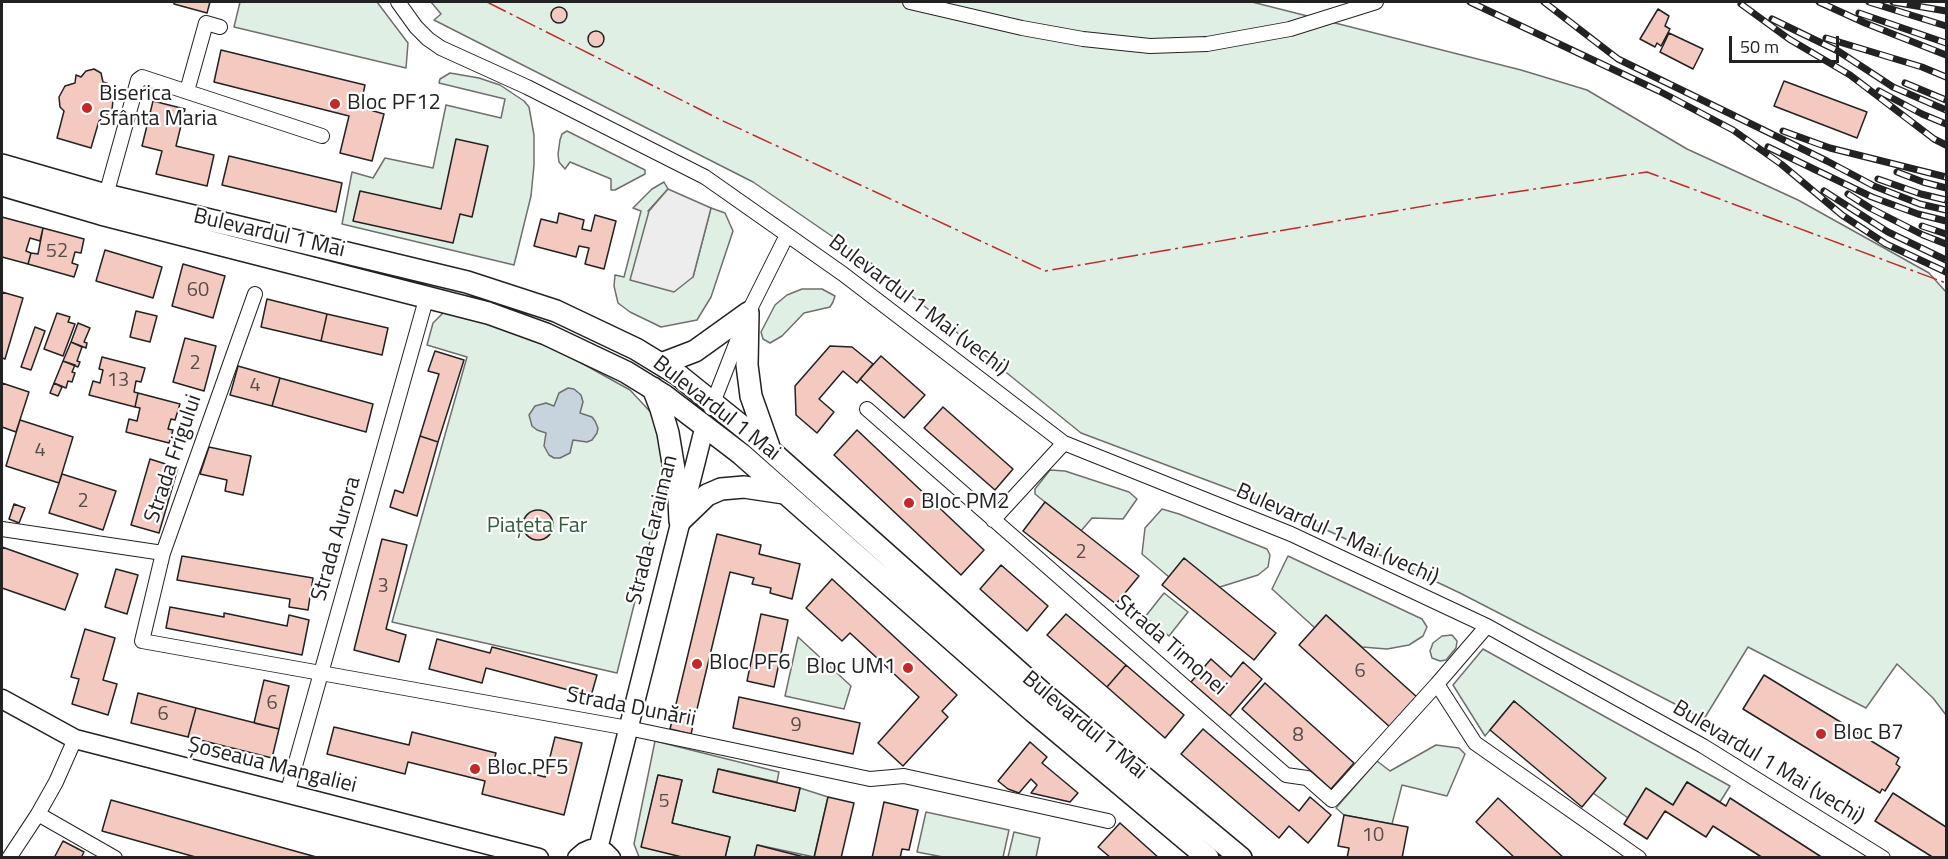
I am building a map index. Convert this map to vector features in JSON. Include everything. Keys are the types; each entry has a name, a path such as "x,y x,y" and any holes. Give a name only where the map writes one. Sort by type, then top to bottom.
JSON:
{"main road":[{"name":"Bulevardul 1 Mai","path":"2,165 106,195 476,285 556,311 615,338 661,364 713,402 1046,696 1241,858"},
{"name":"Bulevardul 1 Mai","path":"2,185 100,214 427,296 546,334 612,365 653,388 705,425 1034,712 1208,858"},
{"path":"661,364 695,351 748,313"},
{"path":"748,313 747,365 751,396 770,450"},
{"path":"653,388 662,409 668,433 680,499 680,521"},
{"path":"680,521 707,495 721,489 744,487 785,494"}],"street":[{"name":"Bulevardul 1 Mai (vechi)","path":"398,2 416,27 441,48 527,87 705,177 843,274 1064,443 1291,534 1487,626 1703,746 1883,858"},
{"path":"910,2 1022,28 1083,39 1150,46 1207,44 1290,29 1376,2"},
{"path":"187,91 206,23 220,27"},
{"path":"106,195 138,80 142,78 322,136"},
{"name":"Strada Caraiman","path":"605,854 628,728 705,425 748,313 788,235"},
{"name":"Strada Frigului","path":"142,640 164,553 255,294"},
{"name":"Strada Aurora","path":"287,794 427,296"},
{"name":"Strada Timonei","path":"867,409 1286,775 1307,778 1332,800 1487,626"},
{"path":"993,520 1064,443"},
{"path":"2,529 164,553"},
{"name":"Strada Dunării","path":"142,640 628,728 870,779 904,776 1108,821"},
{"path":"1437,684 1474,743 1639,858"},
{"name":"Șoseaua Mangaliei","path":"2,699 45,725 75,739 539,858"},
{"path":"9,858 56,782 75,739"},
{"path":"38,814 115,858"},
{"path":"577,858 584,852 605,854"}],"green space":[{"path":"240,2 377,2 408,43 406,68 234,27"},
{"path":"431,2 1252,2 1521,70 1587,90 1687,149 1798,200 1929,273 1946,292 1946,715 1933,698 1897,664 1866,708 1748,647 1704,719 1460,593 1278,507 1081,433 871,263 753,182 434,20 441,14"},
{"path":"450,73 479,78 500,85 529,107 534,135 534,165 531,196 514,265 342,224 352,172 373,178 385,158 433,168 446,105 501,118 505,99 439,83 440,79"},
{"path":"567,131 645,170 645,174 611,190 611,179 570,162 565,169 559,162 558,154 562,134"},
{"path":"664,182 668,189 648,211 693,277 711,208 725,213 733,231 711,297 697,320 661,327 630,312 618,303 614,286 615,275 624,277 641,211 633,208 652,189"},
{"path":"802,289 822,289 835,296 830,307 804,313 782,336 770,343 763,339 761,332 775,305 787,295"},
{"name":"Piațeta Far","path":"445,311 482,321 549,345 630,390 658,420 666,477 617,673 392,622 467,357 427,345 433,323"},
{"path":"1050,470 1065,471 1129,492 1137,499 1123,519 1092,518 1081,531 1035,494 1035,489"},
{"path":"1162,509 1267,549 1270,555 1268,567 1258,575 1220,587 1169,577 1142,554 1145,528"},
{"path":"1288,556 1422,619 1427,627 1423,636 1409,645 1387,649 1362,647 1326,615 1315,628 1272,589"},
{"path":"1164,593 1188,612 1169,636 1145,617"},
{"path":"1452,635 1457,641 1456,648 1446,660 1440,661 1432,658 1430,651 1433,643 1442,636"},
{"path":"798,637 851,686 844,709 785,696"},
{"path":"1483,649 1730,786 1720,802 1687,782 1673,805 1628,818 1593,793 1514,701 1485,736 1453,685"},
{"path":"655,741 779,772 777,782 719,769 713,792 795,811 800,788 828,797 814,857 758,845 754,857 725,857 730,837 672,823 682,780 658,775 642,847 686,857 639,857 634,844"},
{"path":"1436,745 1459,748 1465,754 1447,796 1402,785 1392,824 1344,815 1336,808 1377,761 1390,771"},
{"path":"926,812 1009,830 1003,857 943,857 917,852"},
{"path":"1014,832 1040,838 1036,857 1008,857"}],"shaded area":[{"path":"668,189 711,208 693,277 674,292 630,280 649,211"},
{"path":"568,388 574,389 581,395 583,402 580,413 592,417 598,428 597,433 592,440 587,442 573,440 570,453 554,458 549,455 544,446 546,433 532,426 529,415 535,406 546,403 554,406 559,393"}],"building":[{"path":"174,2 210,2 207,13 174,4"},
{"path":"559,7 565,9 567,15 565,21 559,23 553,21 551,15 553,9"},
{"path":"1658,9 1669,16 1665,26 1670,29 1661,46 1657,43 1655,47 1640,39"},
{"path":"596,31 602,33 604,39 602,45 596,47 590,45 588,39 590,33"},
{"path":"1669,33 1703,49 1693,69 1660,52"},
{"name":"Bloc PF12","path":"221,50 365,85 362,99 370,110 384,114 372,161 340,153 349,116 214,82"},
{"name":"Biserica Sfânta Maria","path":"94,69 101,73 103,82 107,83 105,91 113,100 112,110 99,121 91,148 57,138 64,111 60,107 59,97 65,86 75,83 76,75 81,77 86,71"},
{"path":"1784,81 1867,112 1857,138 1774,106"},
{"path":"153,101 185,109 176,146 214,155 207,186 156,174 162,151 142,146"},
{"path":"456,139 488,146 472,217 460,214 453,243 353,221 360,191 441,209"},
{"path":"229,156 342,183 336,212 222,185"},
{"path":"559,213 584,220 582,229 591,231 595,215 616,221 604,269 585,264 589,248 579,246 576,257 534,246 541,219 557,223"},
{"path":"2,217 43,228 40,241 30,238 26,251 31,253 28,264 2,257"},
{"path":"43,228 84,239 81,253 75,252 72,263 78,265 74,277 28,264 31,253 38,254"},
{"path":"105,250 162,267 153,298 96,281"},
{"path":"183,264 225,276 213,318 172,306"},
{"path":"2,292 23,298 5,359 2,358"},
{"path":"267,299 327,314 321,341 261,327"},
{"path":"136,311 157,316 150,342 130,337"},
{"path":"57,313 70,317 68,322 75,324 63,356 44,349"},
{"path":"327,314 388,328 382,355 321,341"},
{"path":"78,323 90,328 84,342 87,343 86,348 71,342"},
{"path":"35,327 45,331 31,370 21,367"},
{"path":"185,338 216,346 204,391 173,382"},
{"path":"71,342 82,347 77,361 80,362 78,367 63,361"},
{"path":"830,346 852,347 873,364 857,383 843,371 819,399 834,412 817,433 796,415 795,386"},
{"path":"435,351 464,360 438,442 420,436 439,374 428,371"},
{"path":"881,356 925,395 904,418 860,379"},
{"path":"102,357 145,368 141,382 136,381 134,392 138,393 135,407 89,395 93,381 100,383 103,370 99,369"},
{"path":"63,361 75,365 72,382 68,381 66,388 54,383"},
{"path":"238,366 280,378 272,406 230,395"},
{"path":"280,378 373,404 366,432 272,406"},
{"path":"2,383 29,392 16,432 2,427"},
{"path":"54,383 62,387 58,396 50,393"},
{"path":"138,393 180,404 175,420 171,419 168,429 173,430 169,443 126,432 129,419 137,421 140,408 135,407"},
{"path":"943,407 1013,469 995,490 924,428"},
{"path":"20,420 73,437 59,483 6,466"},
{"name":"Bloc PM2","path":"857,430 984,550 961,575 834,455"},
{"path":"420,436 438,442 417,516 390,507 395,490 403,493"},
{"path":"209,447 251,456 243,495 225,491 227,480 200,474"},
{"path":"150,459 178,468 159,533 131,525"},
{"path":"62,474 116,491 103,530 49,513"},
{"path":"1045,502 1139,576 1116,604 1023,531"},
{"path":"14,504 25,508 19,523 9,519"},
{"path":"538,510 549,514 553,525 549,536 538,540 527,536 523,525 527,514"},
{"name":"Bloc PF6","path":"717,534 761,545 759,554 800,564 792,599 770,593 771,588 752,584 754,578 730,572 691,734 670,729"},
{"path":"382,539 407,545 386,629 406,635 399,662 354,650"},
{"path":"2,547 78,574 65,610 2,588"},
{"path":"182,556 313,578 308,610 289,607 290,599 177,580"},
{"path":"1184,558 1276,633 1254,660 1162,585"},
{"path":"1001,565 1048,606 1027,631 980,589"},
{"path":"116,569 138,575 127,614 105,607"},
{"name":"Bloc UM1","path":"832,579 957,695 942,711 948,717 903,766 878,743 919,697 850,633 842,641 806,608"},
{"path":"170,607 224,617 224,613 287,626 289,615 309,620 302,655 166,628"},
{"path":"761,614 788,620 774,687 747,681"},
{"path":"1066,614 1126,665 1107,687 1047,635"},
{"path":"1326,615 1418,698 1391,728 1299,645"},
{"path":"85,629 115,638 103,680 117,684 108,715 72,704 79,679 71,677"},
{"path":"437,639 490,653 492,647 597,675 591,696 486,668 482,683 429,669"},
{"path":"1211,659 1231,677 1243,662 1262,679 1230,716 1191,682"},
{"path":"1126,665 1184,715 1165,738 1107,687"},
{"name":"Bloc B7","path":"1764,675 1899,758 1896,764 1900,767 1885,791 1882,789 1880,793 1743,709"},
{"path":"264,680 289,686 279,729 254,723"},
{"path":"1265,683 1354,763 1331,789 1242,709"},
{"path":"138,693 196,708 188,737 131,723"},
{"path":"739,697 860,723 853,754 733,728"},
{"path":"1514,701 1606,778 1582,807 1490,730"},
{"path":"196,708 279,729 272,758 188,737"},
{"name":"Bloc PF5","path":"334,727 409,745 412,732 496,753 493,764 545,777 555,737 582,743 564,815 482,794 485,781 408,762 405,774 327,754"},
{"path":"1203,729 1299,811 1310,797 1331,815 1308,843 1289,826 1279,838 1181,754"},
{"path":"1030,742 1047,757 1042,763 1078,793 1070,802 1031,793 1037,785 1031,779 1019,793 1008,789 998,781"},
{"path":"718,769 800,788 795,811 713,792"},
{"path":"658,775 682,780 672,823 730,837 725,858 686,858 641,847"},
{"path":"1687,782 1726,806 1730,798 1823,858 1763,858 1713,826 1706,837 1665,811 1647,839 1624,824 1646,788 1673,805"},
{"path":"1893,793 1946,827 1946,858 1934,858 1875,821"},
{"path":"828,797 854,803 841,858 814,858"},
{"path":"1498,798 1564,858 1515,858 1476,822"},
{"path":"111,800 320,858 199,858 102,831"},
{"path":"884,802 918,810 909,850 902,849 900,858 872,858"},
{"path":"1344,815 1408,827 1402,858 1347,858 1349,848 1338,846"},
{"path":"1120,823 1159,858 1111,858 1098,847"},
{"path":"63,841 84,852 81,858 54,858"},
{"path":"757,845 808,858 754,858"}],"railway":[{"path":"1470,2 1659,91 1733,130 1781,164 1842,215 1886,244 1946,272"},
{"path":"1544,2 1618,59 1874,186 1920,204 1946,210"},
{"path":"1819,2 1946,55"},
{"path":"1869,2 1946,26"},
{"path":"1893,2 1946,11"},
{"path":"1741,4 1789,39 1850,75 1934,139 1946,145"},
{"path":"1859,13 1946,43"},
{"path":"1772,19 1838,51 1893,87 1946,110"},
{"path":"1826,38 1922,67 1946,77"},
{"path":"1905,83 1946,100"},
{"path":"1879,91 1946,124"},
{"path":"1783,131 1830,148 1946,177"},
{"path":"1768,147 1872,197 1918,214 1946,221"},
{"path":"1897,172 1946,188"},
{"path":"1878,179 1946,200"},
{"path":"1824,191 1888,232 1946,260"},
{"path":"1848,194 1870,208 1946,244"},
{"path":"1922,226 1946,234"}],"power":[{"path":"487,2 721,120 1045,271 1436,204 1647,172 1946,283"}],"place":[{"name":"Bloc PF12","path":"335,104"},
{"name":"Biserica Sfânta Maria","path":"87,108"},
{"name":"Bloc PM2","path":"909,503"},
{"name":"Bloc PF6","path":"697,664"},
{"name":"Bloc UM1","path":"908,668"},
{"name":"Bloc B7","path":"1821,734"},
{"name":"Bloc PF5","path":"475,769"}]}
